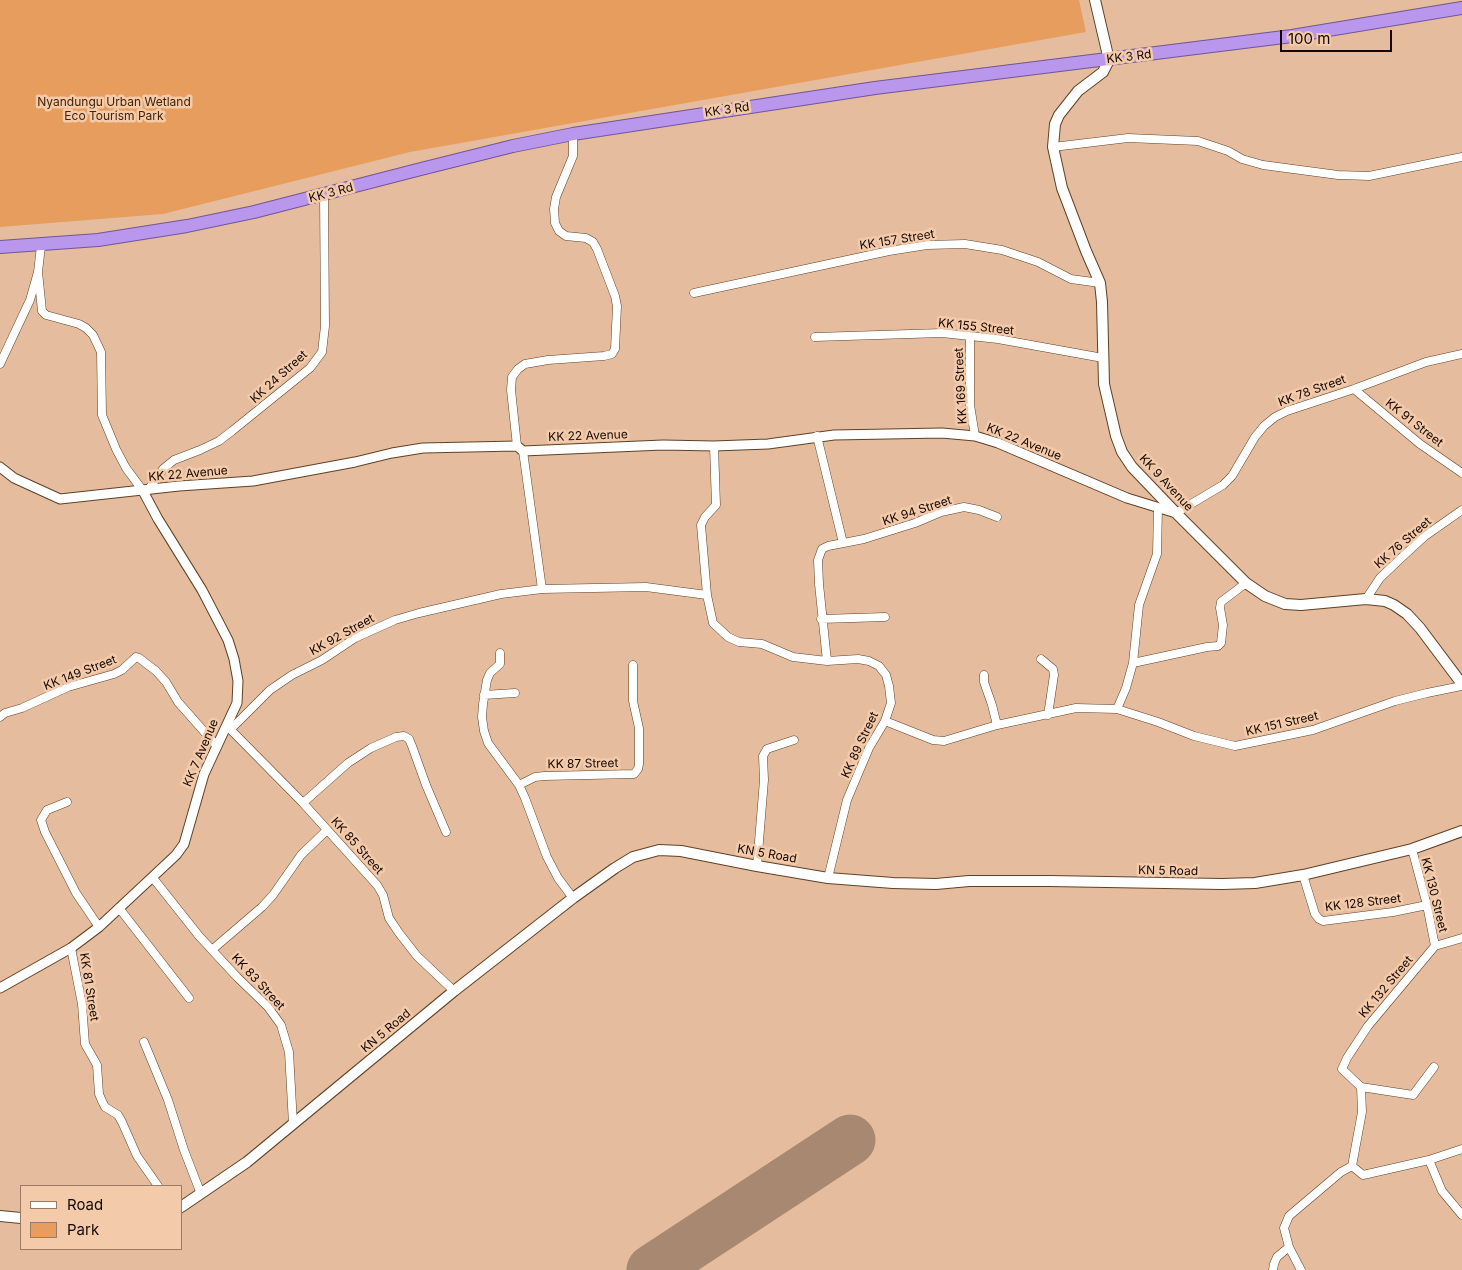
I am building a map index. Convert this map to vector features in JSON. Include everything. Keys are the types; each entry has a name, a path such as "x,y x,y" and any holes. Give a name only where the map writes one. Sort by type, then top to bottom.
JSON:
{"highway":[{"name":"KK 3 Rd","path":"0,247 40,246 98,240 187,226 324,195 467,157 573,134 875,88 1292,36 1462,8"}],"main road":[{"path":"1095,0 1108,60"},
{"name":"KK 9 Avenue","path":"1108,60 1103,72 1078,91 1059,115 1055,124 1054,146 1062,188 1100,283 1104,384 1116,436 1122,452 1132,467 1176,513 1246,582 1265,596 1284,604 1319,604 1366,599 1394,605 1407,614 1420,628 1462,685"},
{"name":"KN 5 Road","path":"182,1206 246,1162 454,991 573,898 615,868 633,858 659,850 681,851 828,878 893,883 936,884 969,881 1049,881 1194,884 1255,883 1303,875 1412,849 1462,831"},
{"path":"0,1216 20,1218"}],"street":[{"path":"542,589 510,390 512,377 518,369 526,364 548,360 604,356 612,354 615,349 617,306 597,249 593,242 586,238 576,239 566,236 555,223 554,209 556,197 573,156 573,134"},
{"path":"1054,146 1128,138 1198,141 1228,151 1242,159 1263,165 1338,175 1369,176 1462,157"},
{"name":"KK 24 Street","path":"146,490 163,469 174,460 219,441 232,431 310,368 322,352 325,326 324,195"},
{"name":"KK 157 Street","path":"694,293 889,251 927,245 965,244 1002,250 1038,262 1071,279 1100,283"},
{"path":"40,246 38,272 42,311 46,314 79,324 93,335 101,352 102,415 126,468 146,490"},
{"path":"0,364 30,300 38,272"},
{"name":"KK 155 Street","path":"815,336 942,333 970,335 1103,358"},
{"name":"KK 169 Street","path":"970,335 970,405 975,436"},
{"name":"KK 78 Street","path":"1176,513 1223,485 1232,476 1264,426 1287,410 1354,389 1426,362 1462,354"},
{"name":"KK 91 Street","path":"1354,389 1420,444 1462,472"},
{"name":"KK 22 Avenue","path":"0,467 14,478 60,499 253,481 423,448 714,446 768,444 818,436 942,432 975,436 1022,452 1127,498 1176,513"},
{"path":"818,436 844,543"},
{"path":"707,595 700,534 701,525 705,517 716,504 714,446"},
{"name":"KK 7 Avenue","path":"0,988 71,948 99,927 176,855 184,844 196,799 216,745 229,728 236,703 238,681 228,640 202,590 158,519 146,490"},
{"name":"KK 94 Street","path":"827,661 818,584 819,554 822,549 871,537 915,523 941,512 964,507 997,517"},
{"path":"1117,709 1126,688 1133,663 1138,632 1139,604 1157,554 1158,508"},
{"name":"KK 76 Street","path":"1366,599 1380,578 1400,558 1425,536 1462,510"},
{"path":"1133,663 1218,646 1221,643 1223,625 1220,608 1221,602 1246,582"},
{"name":"KK 92 Street","path":"229,728 270,690 285,680 322,660 355,638 395,620 419,612 501,594 542,589 646,587 707,595"},
{"name":"KK 89 Street","path":"707,595 713,623 718,629 738,642 762,644 793,657 827,661 858,659 869,661 879,666 886,675 891,703 885,722 869,748 847,800 828,878"},
{"path":"821,619 885,618"},
{"path":"500,653 500,664 490,673 484,695 482,717 484,731 488,743 519,785 547,857 558,878 573,898"},
{"name":"KK 149 Street","path":"0,717 5,712 22,708 68,687 114,674 122,670 136,657 156,671 166,682 178,702 216,745"},
{"path":"1041,659 1053,668 1054,675 1048,715"},
{"name":"KK 87 Street","path":"519,785 544,776 634,774 638,769 639,728 632,684 633,665"},
{"path":"984,676 984,682 997,725"},
{"name":"KK 151 Street","path":"885,722 933,740 944,741 997,725 1076,708 1117,709 1194,736 1236,746 1313,730 1395,702 1462,685"},
{"path":"484,695 515,693"},
{"name":"KK 85 Street","path":"229,728 303,803 377,885 383,895 389,918 399,933 416,956 454,991"},
{"path":"303,803 348,763 371,748 396,737 404,736 409,739 446,832"},
{"path":"757,866 764,780 763,756 768,749 794,740"},
{"path":"67,802 47,810 41,820 45,832 76,893 99,927"},
{"path":"212,949 262,907 273,895 301,855 327,830"},
{"name":"KK 130 Street","path":"1412,849 1427,905 1435,946"},
{"name":"KK 128 Street","path":"1303,875 1315,914 1323,921 1393,912 1427,905"},
{"name":"KK 83 Street","path":"152,878 212,949 268,1007 281,1025 289,1052 293,1124"},
{"path":"119,908 188,998"},
{"path":"1435,946 1462,938"},
{"name":"KK 132 Street","path":"1361,1087 1342,1069 1347,1058 1368,1026 1435,946"},
{"name":"KK 81 Street","path":"71,948 82,1004 85,1044 97,1065 99,1094 105,1107 118,1115 137,1156 157,1185"},
{"path":"144,1042 168,1100 201,1194"},
{"path":"1352,1166 1362,1112 1361,1087 1413,1096 1434,1067"},
{"path":"1352,1166 1363,1175 1429,1160 1462,1150"},
{"path":"1429,1160 1442,1191 1462,1215"},
{"path":"1301,1270 1289,1247 1284,1228 1289,1216 1341,1172 1352,1166"},
{"path":"1273,1270 1277,1258 1289,1247"}],"green space":[{"name":"Nyandungu Urban Wetland Eco Tourism Park","path":"0,0 1079,0 1086,32 410,152 163,214 0,227"}],"runway":[{"path":"652,1270 850,1140"}]}
